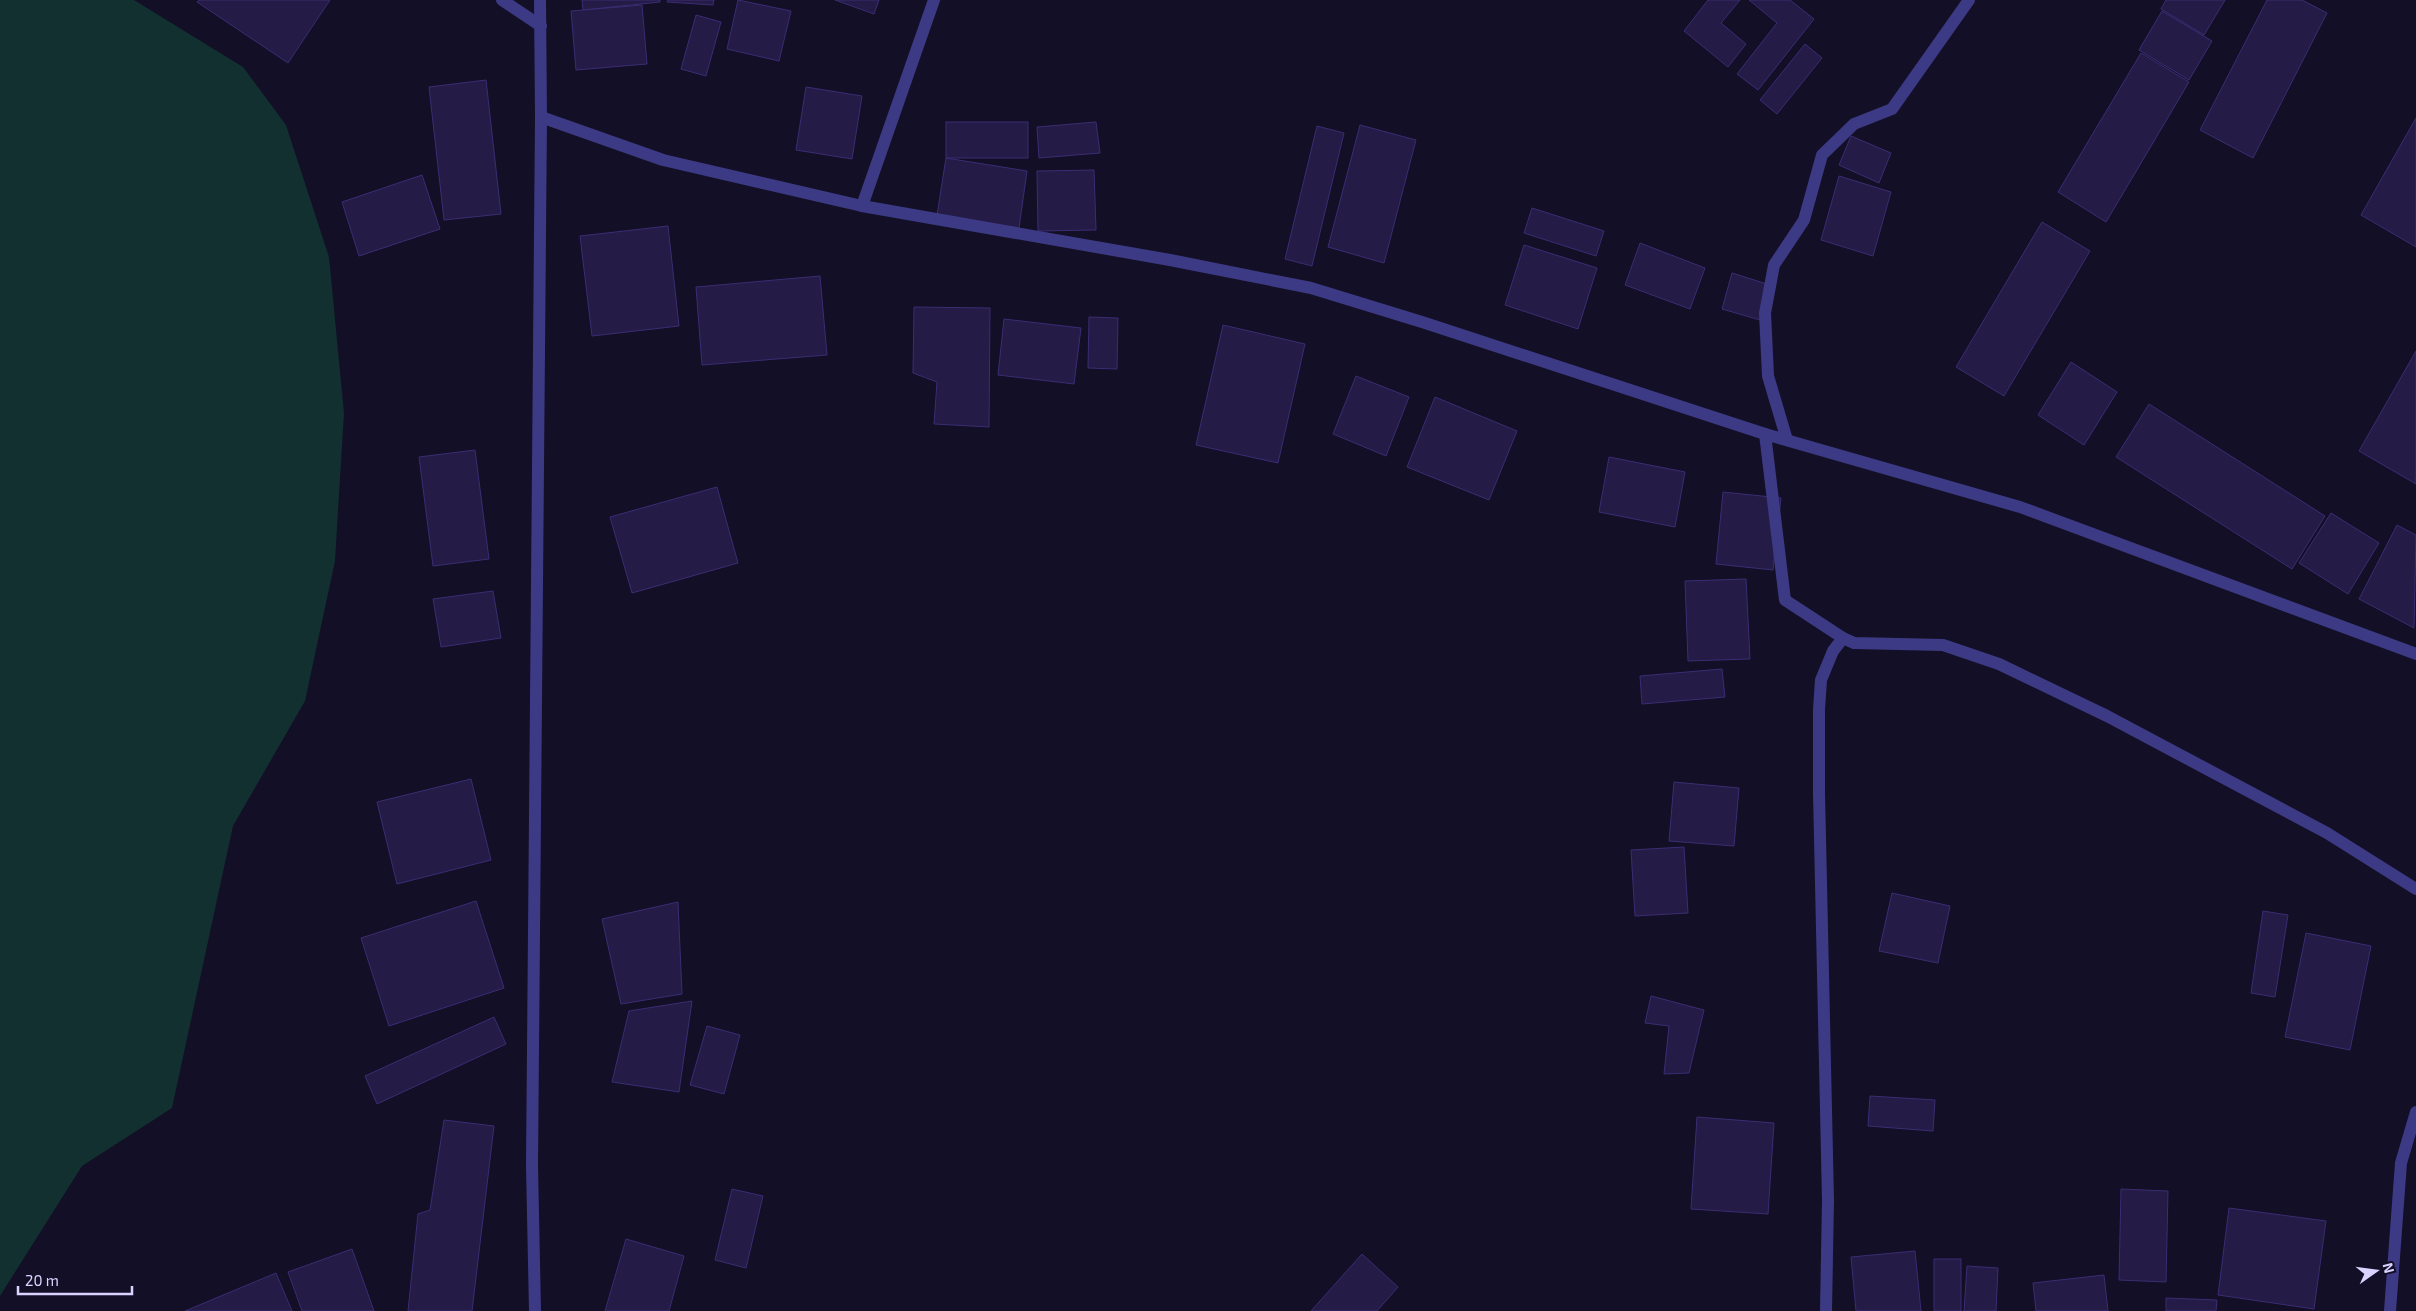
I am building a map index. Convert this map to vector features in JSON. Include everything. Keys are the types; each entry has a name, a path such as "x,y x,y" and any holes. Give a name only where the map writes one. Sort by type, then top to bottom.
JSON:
{"street":[{"path":"502,0 541,26"},
{"path":"535,1311 532,1156 541,117 540,0"},
{"path":"862,206 934,0"},
{"path":"1787,440 1768,376 1765,312 1774,265 1804,220 1822,155 1854,124 1892,109 1969,0"},
{"path":"541,117 663,160 862,206 1170,260 1311,288 1422,322 1765,434 2020,507 2416,654"},
{"path":"1765,434 1785,600 1843,638 1854,643 1943,645 1999,664 2107,716 2327,832 2416,888"},
{"path":"1826,1311 1828,1200 1819,793 1819,709 1821,680 1833,651 1843,638"},
{"path":"2390,1311 2400,1163 2416,1112"}],"green space":[{"path":"0,0 134,0 243,67 286,125 329,257 344,413 335,561 305,701 233,826 172,1108 82,1166 0,1296"}],"building":[{"path":"199,0 330,0 288,63 197,2"},
{"path":"582,0 660,0 660,2 583,10"},
{"path":"668,0 714,0 713,5 667,2"},
{"path":"738,0 791,11 779,61 727,49"},
{"path":"835,0 879,0 874,14"},
{"path":"1708,0 1740,0 1721,23 1746,44 1728,67 1684,31"},
{"path":"1749,0 1790,0 1814,19 1758,90 1737,74 1777,23"},
{"path":"2166,0 2225,0 2204,35 2161,9"},
{"path":"2267,0 2302,0 2327,13 2253,158 2200,130"},
{"path":"642,5 647,64 576,70 571,11"},
{"path":"2162,11 2212,41 2189,80 2139,50"},
{"path":"696,15 721,22 706,76 681,69"},
{"path":"1805,44 1822,58 1777,114 1760,100"},
{"path":"2141,53 2189,82 2106,222 2058,192"},
{"path":"486,80 501,214 444,220 429,87"},
{"path":"806,87 862,96 852,159 796,150"},
{"path":"2416,118 2416,247 2361,215"},
{"path":"946,122 1028,122 1028,158 946,158"},
{"path":"1096,122 1100,153 1039,158 1037,127"},
{"path":"1360,125 1416,140 1384,263 1328,247"},
{"path":"1317,126 1344,133 1312,266 1285,259"},
{"path":"1851,136 1891,153 1879,183 1839,165"},
{"path":"946,158 1027,171 1019,228 937,215"},
{"path":"1094,170 1096,230 1038,231 1037,171"},
{"path":"422,175 440,229 359,256 342,202"},
{"path":"1839,176 1891,192 1873,256 1821,240"},
{"path":"1532,208 1604,231 1596,256 1524,233"},
{"path":"2042,222 2090,251 2004,396 1956,367"},
{"path":"668,226 679,326 592,336 580,236"},
{"path":"1640,243 1705,268 1690,309 1625,285"},
{"path":"1524,245 1597,268 1578,329 1505,305"},
{"path":"1732,273 1770,285 1760,320 1722,309"},
{"path":"820,276 827,355 702,365 696,287"},
{"path":"914,307 990,308 989,427 934,424 937,382 913,373"},
{"path":"1089,317 1118,318 1117,369 1088,368"},
{"path":"1004,319 1081,328 1074,384 998,375"},
{"path":"1223,325 1305,344 1278,463 1196,445"},
{"path":"2416,351 2416,484 2359,451"},
{"path":"2071,362 2117,392 2084,445 2038,415"},
{"path":"1356,376 1409,397 1386,456 1333,434"},
{"path":"1435,397 1517,431 1489,500 1407,467"},
{"path":"2149,404 2325,516 2292,569 2116,457"},
{"path":"475,450 489,559 433,566 419,457"},
{"path":"1609,457 1685,472 1675,527 1599,512"},
{"path":"717,487 738,563 632,593 610,517"},
{"path":"1723,492 1781,498 1773,570 1716,564"},
{"path":"2331,513 2379,543 2348,594 2299,563"},
{"path":"2397,525 2416,535 2414,628 2359,599"},
{"path":"1746,579 1750,659 1688,661 1685,581"},
{"path":"493,591 501,638 441,647 433,599"},
{"path":"1722,669 1725,697 1642,704 1640,676"},
{"path":"471,779 491,860 397,884 377,802"},
{"path":"1674,782 1739,788 1734,846 1669,841"},
{"path":"1684,847 1688,913 1635,916 1631,850"},
{"path":"1892,893 1950,906 1938,963 1879,951"},
{"path":"476,901 504,988 389,1026 361,938"},
{"path":"678,902 682,994 621,1004 602,919"},
{"path":"2263,911 2288,915 2275,997 2251,993"},
{"path":"2306,933 2371,946 2350,1050 2285,1037"},
{"path":"1651,996 1704,1010 1689,1073 1664,1074 1669,1026 1645,1023"},
{"path":"692,1001 679,1092 612,1082 629,1011"},
{"path":"494,1017 506,1044 377,1104 365,1076"},
{"path":"707,1026 740,1035 724,1094 690,1085"},
{"path":"1870,1096 1935,1100 1933,1131 1868,1126"},
{"path":"1697,1117 1774,1123 1768,1214 1691,1209"},
{"path":"444,1120 494,1126 472,1311 408,1311 418,1214 430,1210"},
{"path":"732,1189 763,1196 746,1268 715,1260"},
{"path":"2121,1189 2168,1191 2166,1282 2119,1280"},
{"path":"2229,1208 2326,1221 2314,1309 2218,1295"},
{"path":"626,1239 684,1256 669,1311 605,1311"},
{"path":"352,1249 374,1311 302,1311 288,1272"},
{"path":"1915,1251 1921,1311 1856,1311 1851,1257"},
{"path":"1362,1254 1398,1287 1377,1311 1311,1311"},
{"path":"1934,1259 1961,1259 1961,1311 1934,1311"},
{"path":"1967,1266 1998,1268 1996,1311 1964,1311"},
{"path":"276,1273 292,1311 185,1311"},
{"path":"2104,1275 2108,1311 2036,1311 2033,1283"},
{"path":"2166,1298 2217,1300 2216,1311 2166,1311"}]}
